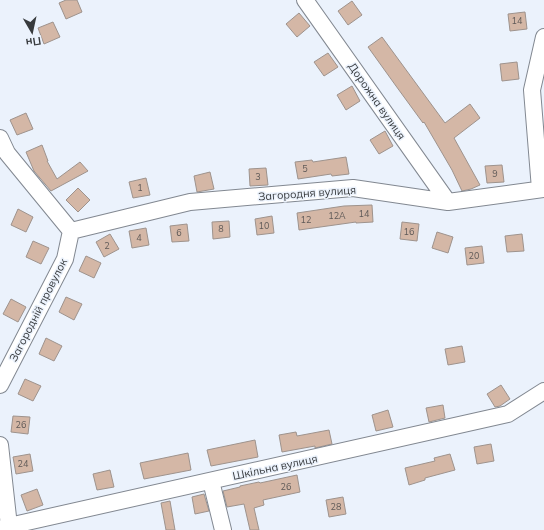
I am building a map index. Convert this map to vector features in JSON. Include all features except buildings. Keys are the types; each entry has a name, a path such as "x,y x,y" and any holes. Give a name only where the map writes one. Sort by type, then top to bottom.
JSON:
{"street":[{"name":"Дорожна вулиця","path":"305,0 448,202"},
{"path":"542,189 532,90 544,37"},
{"path":"0,138 7,153 71,231"},
{"name":"Загородня вулиця","path":"71,231 190,202 353,188 448,202 542,189"},
{"name":"Загородній провулок","path":"0,385 65,258 71,231"},
{"name":"Шкільна вулиця","path":"6,528 508,414 544,390"},
{"path":"0,445 6,528"},
{"path":"211,481 223,530"}]}
